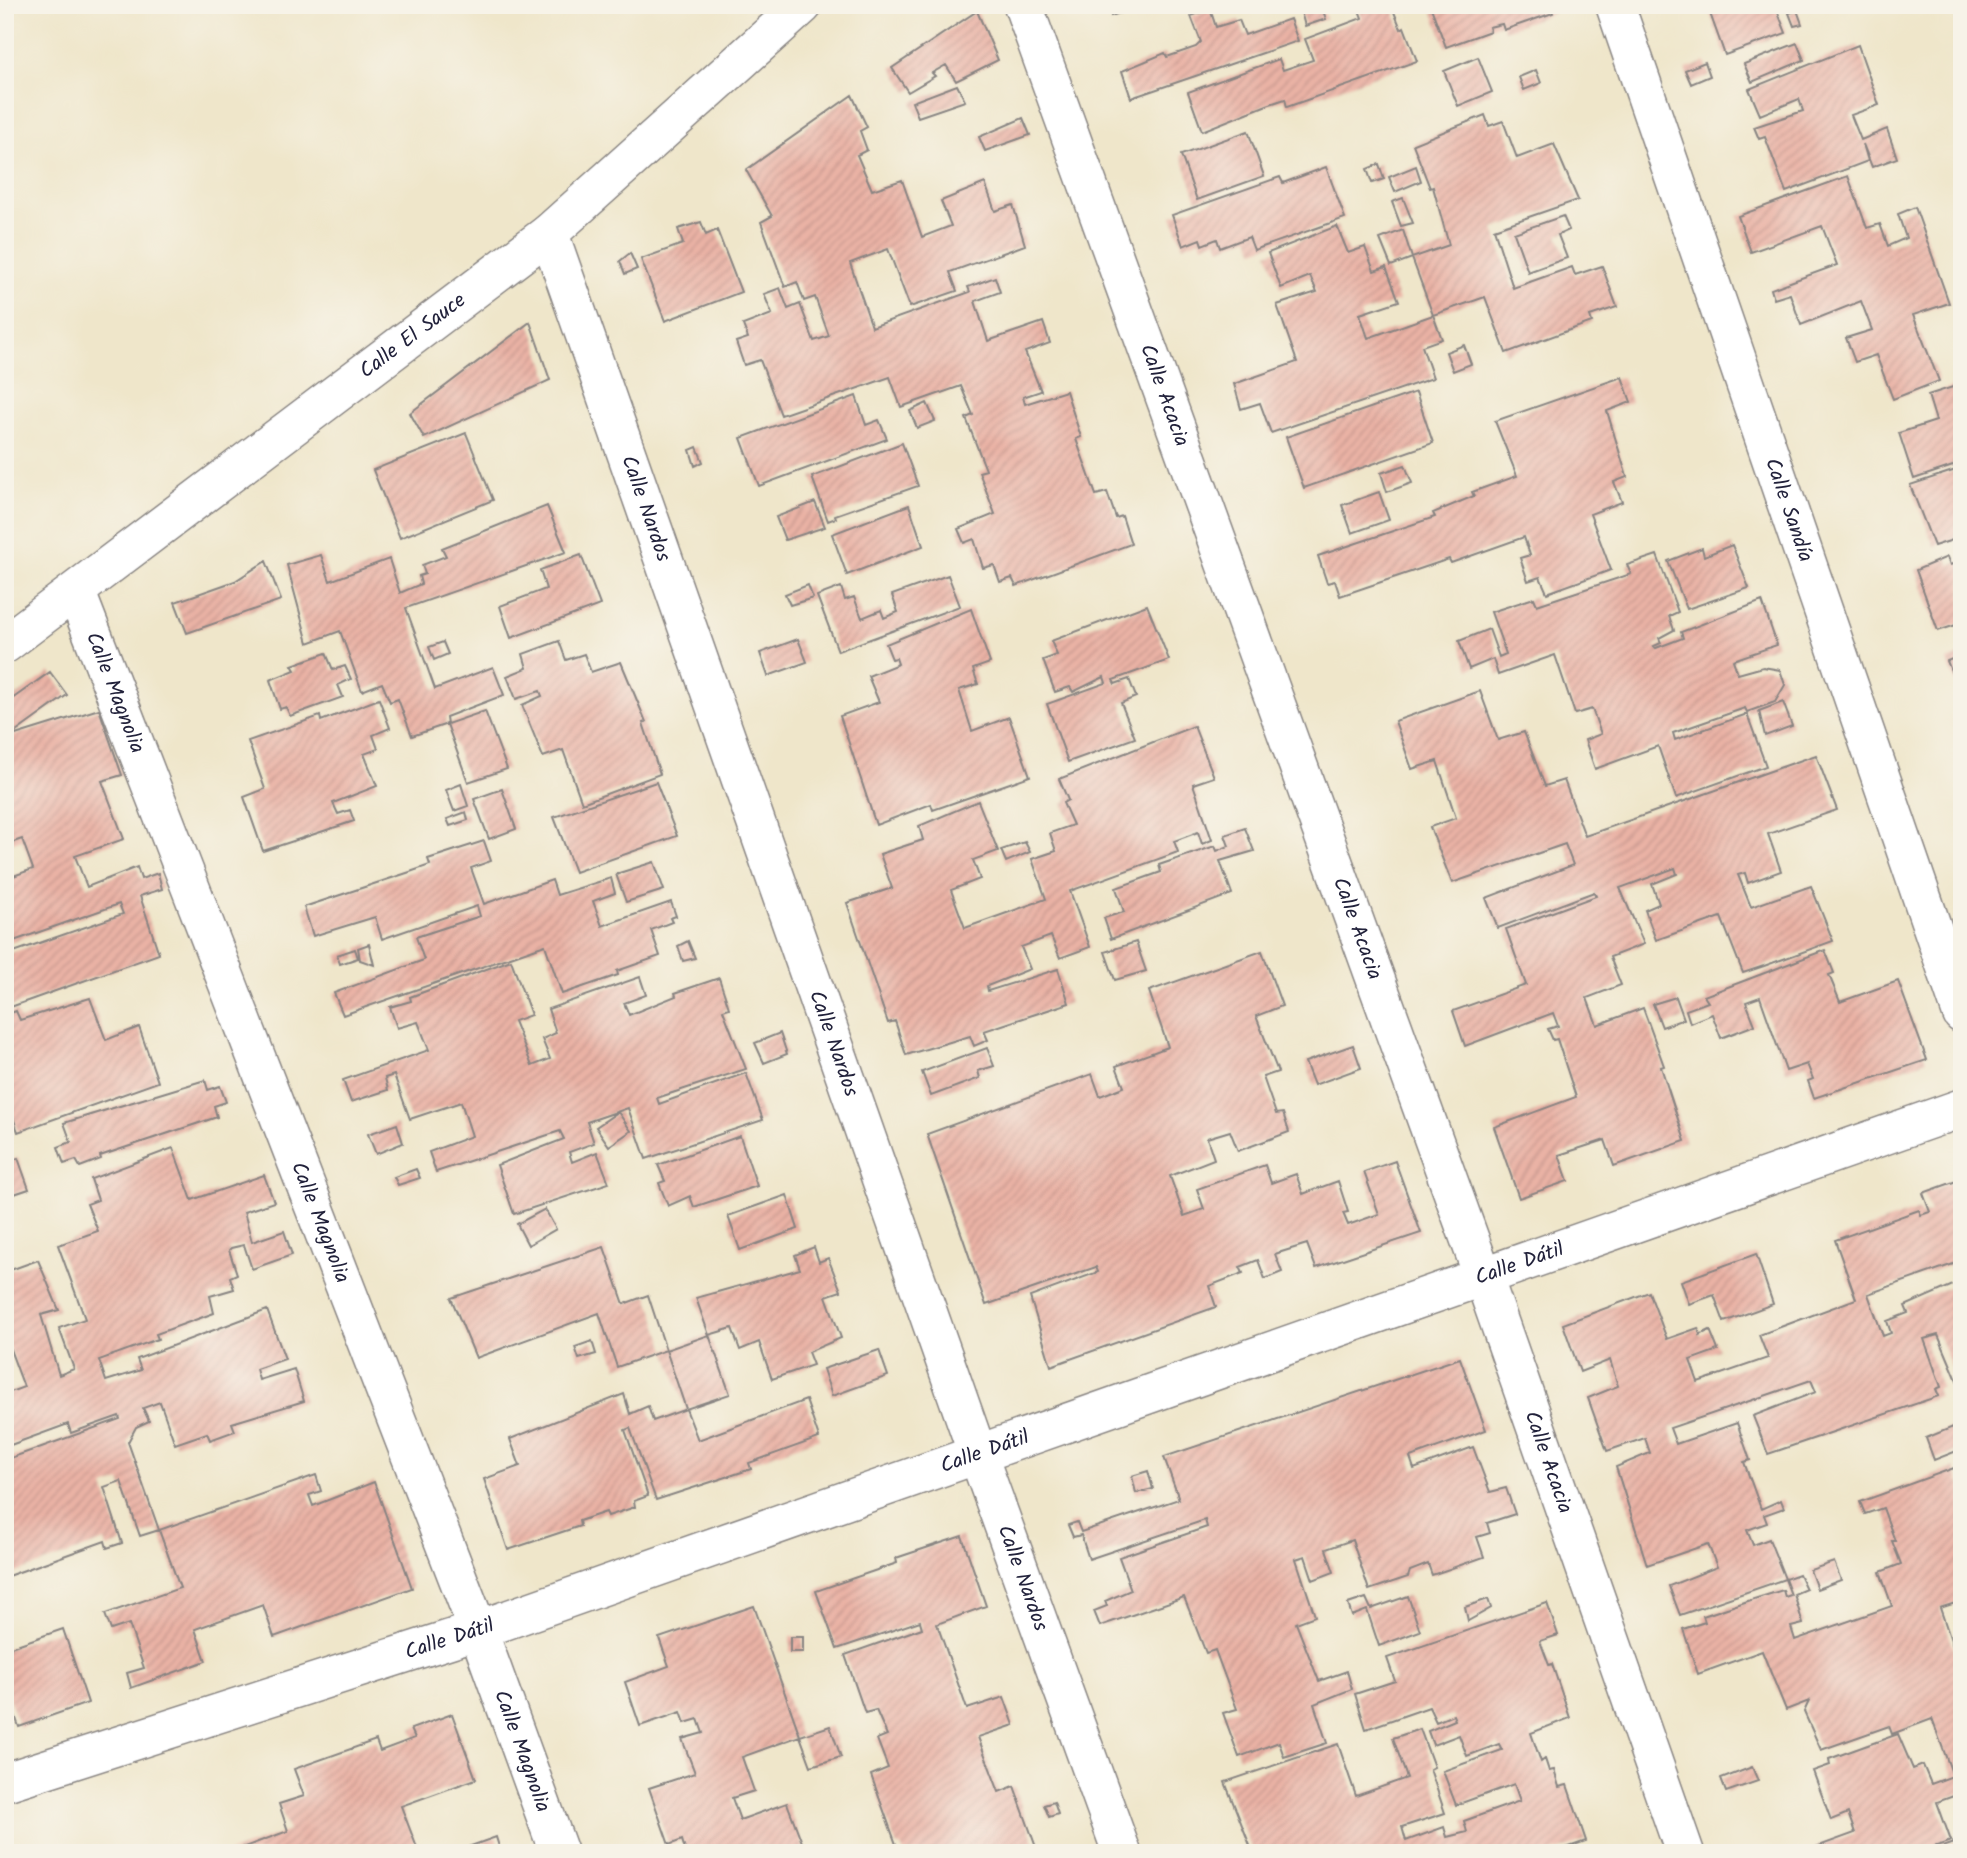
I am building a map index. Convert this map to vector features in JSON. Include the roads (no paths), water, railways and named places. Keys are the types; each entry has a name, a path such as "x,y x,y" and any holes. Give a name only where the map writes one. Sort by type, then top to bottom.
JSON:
{"street":[{"name":"Calle El Sauce","path":"5,644 549,233 803,5"},
{"name":"Calle Acacia","path":"1023,5 1483,1276 1685,1853"},
{"name":"Calle Sandía","path":"1615,5 1962,1014"},
{"name":"Calle Nardos","path":"549,233 978,1455 1122,1853"},
{"name":"Calle Magnolia","path":"76,592 478,1630 559,1853"},
{"name":"Calle Dátil","path":"5,1782 478,1630 1962,1108"}]}
